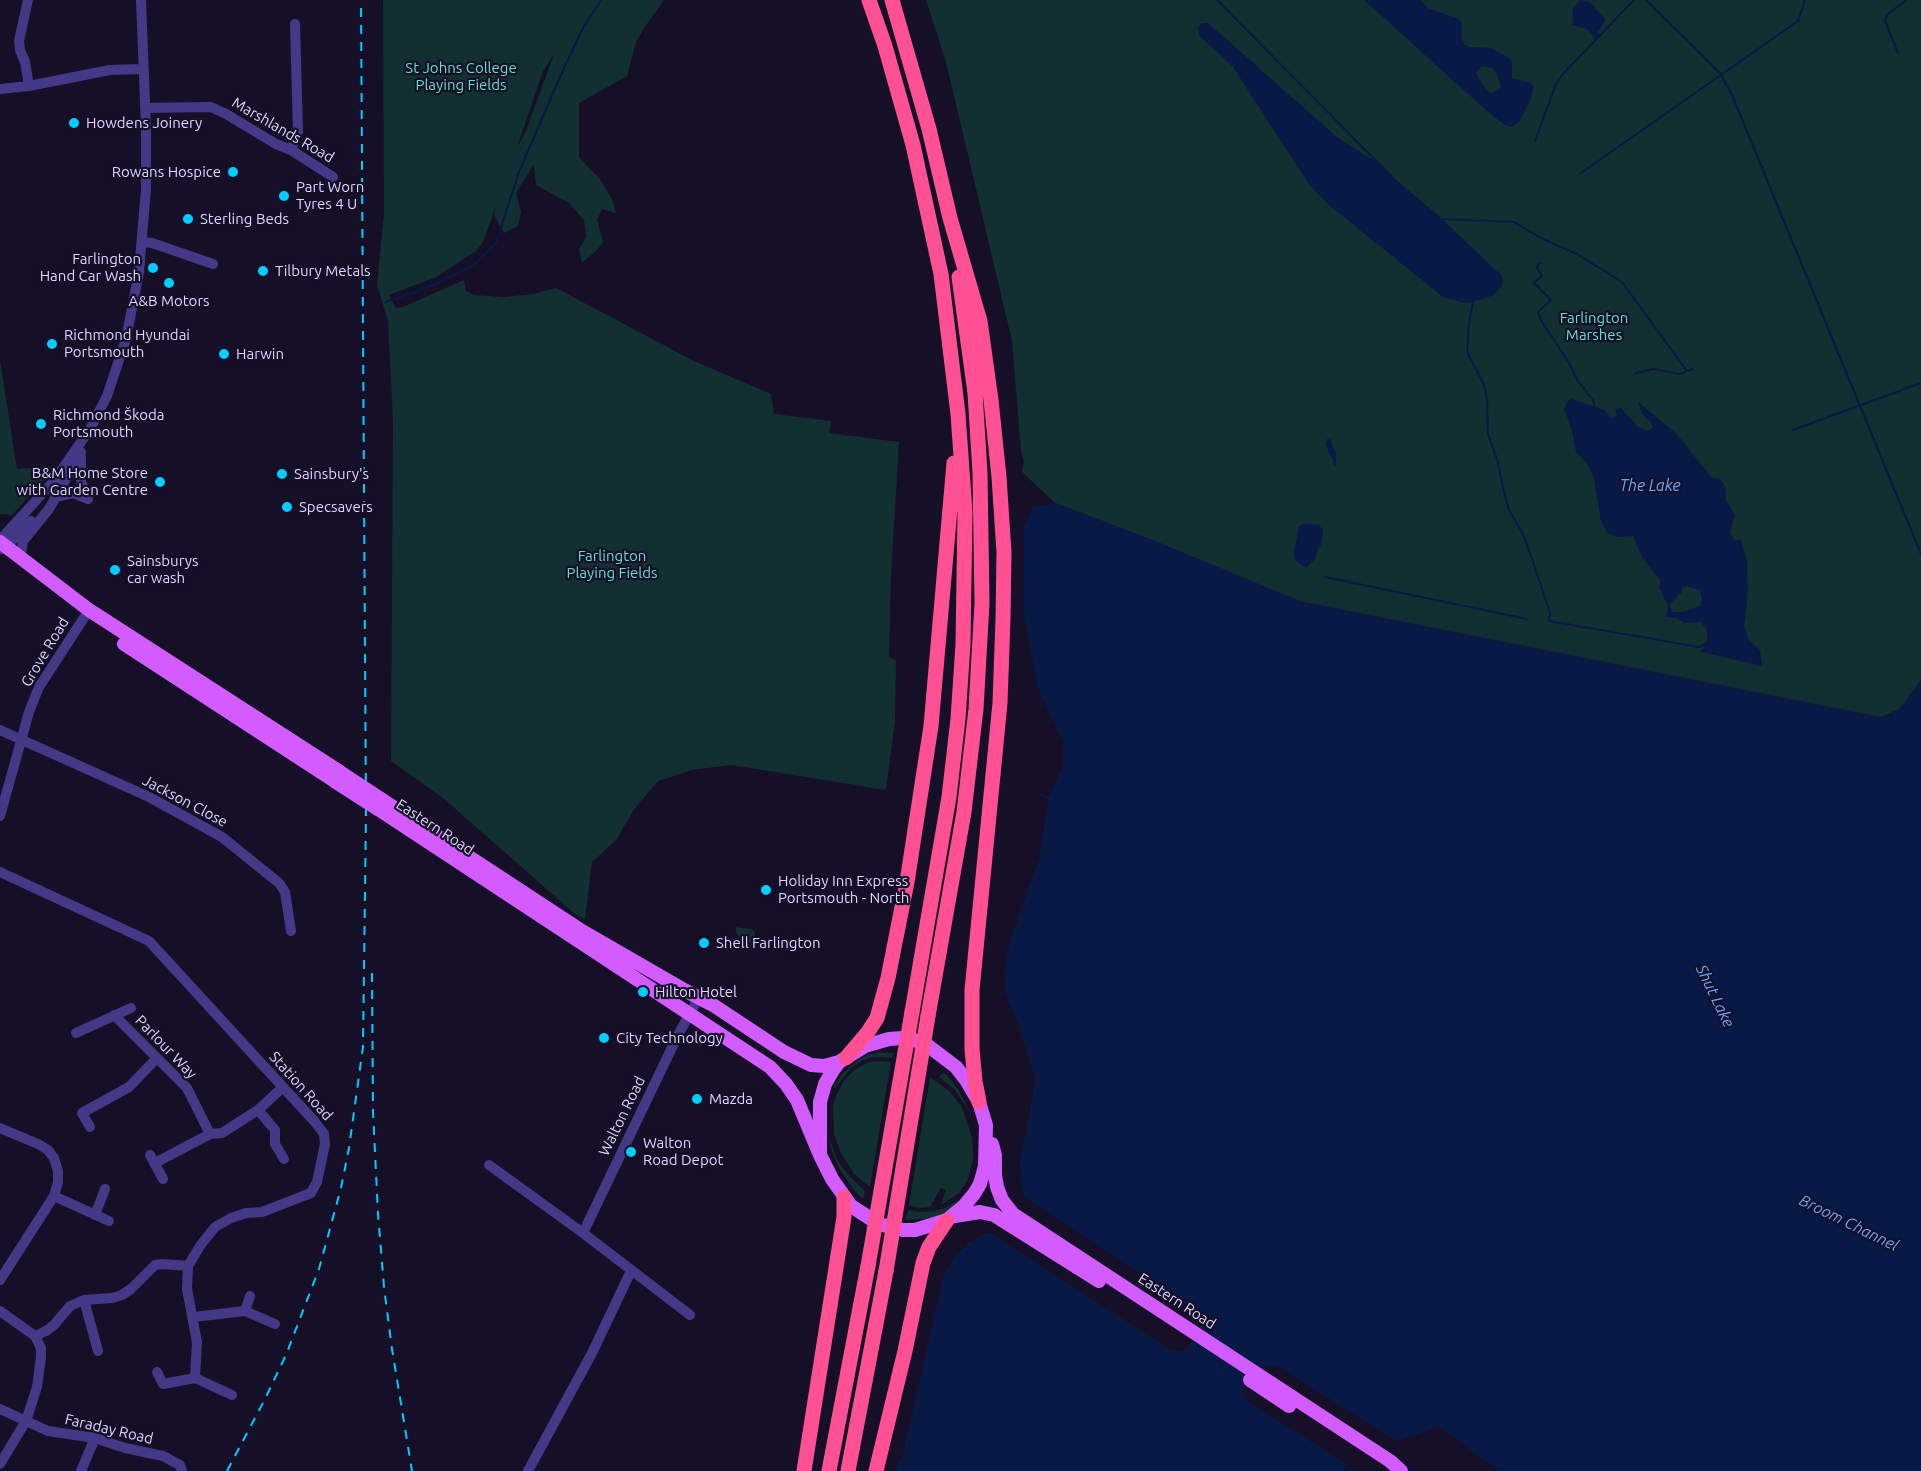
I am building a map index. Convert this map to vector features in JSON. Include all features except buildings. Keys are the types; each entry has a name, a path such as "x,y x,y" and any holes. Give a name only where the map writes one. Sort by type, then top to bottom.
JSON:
{"highway":[{"path":"829,1471 868,1266 949,797 958,719 963,644 965,512 958,414 941,274 913,145 885,46 869,0"},
{"path":"891,0 906,44 950,218 980,321 999,477 1004,552 1000,703 972,990 972,1049 979,1102"},
{"path":"848,1471 886,1271 964,812 976,709 982,603 980,473 975,393 950,218"},
{"path":"843,1060 868,1032 877,1018 888,978 907,882 932,726 958,414"},
{"path":"804,1471 844,1217 844,1197"},
{"path":"876,1471 905,1351 923,1263 929,1247 950,1218"}],"main road":[{"name":"Eastern Road","path":"1,547 25,563 87,614"},
{"name":"Eastern Road","path":"1,547 87,614 379,804 770,1067 797,1100 820,1155"},
{"name":"Eastern Road","path":"379,804 601,943 699,997 796,1059 817,1065 843,1060"},
{"path":"902,1038 918,1041 934,1050 956,1067 966,1080 979,1102 986,1125 985,1166 980,1184 969,1201 950,1218 915,1230 890,1227 872,1221 851,1206 844,1197 825,1168 820,1155 820,1102 828,1077 843,1060 865,1046 902,1038"},
{"name":"Eastern Road","path":"986,1125 995,1155 997,1187 1009,1209 1152,1310 1276,1391 1390,1461 1401,1471"},
{"name":"Eastern Road","path":"950,1218 980,1212 994,1215 1152,1310"},
{"name":"Eastern Road","path":"1276,1391 1385,1468 1393,1471"}],"street":[{"path":"28,0 19,41 29,86"},
{"path":"1,547 53,482 90,429 107,396 126,339 136,289 146,189 141,0"},
{"path":"291,150 298,132 295,24"},
{"path":"0,89 29,86 110,70 143,69"},
{"name":"Marshlands Road","path":"145,108 211,107 276,144 291,150 333,177"},
{"path":"142,242 152,243 213,264"},
{"path":"1,547 57,495 73,493 88,499 81,481 80,470 90,429"},
{"path":"25,563 21,554 23,541 49,509 86,443"},
{"path":"53,482 74,483 84,488"},
{"name":"Grove Road","path":"0,816 29,712 39,687 87,614"},
{"name":"Jackson Close","path":"0,730 148,797 202,825 235,846 272,877 285,892 291,932"},
{"name":"Station Road","path":"0,872 149,940 324,1134 325,1144 317,1182 310,1193 300,1199 262,1212 246,1213 231,1218 215,1227 188,1266"},
{"name":"Walton Road","path":"583,1233 689,1013 699,997"},
{"name":"Parlour Way","path":"76,1033 131,1008"},
{"name":"Parlour Way","path":"114,1016 187,1088 210,1134"},
{"path":"90,1127 82,1113 129,1087 156,1059"},
{"path":"163,1179 152,1159 210,1134 222,1133 258,1110 282,1088"},
{"path":"258,1110 275,1130 275,1144 284,1159"},
{"path":"0,1128 48,1150 54,1158 58,1171 54,1196 0,1280"},
{"path":"489,1165 690,1315"},
{"path":"95,1215 105,1189"},
{"path":"54,1196 109,1221"},
{"path":"35,1336 54,1325 70,1306 84,1300 122,1295 155,1265 188,1266 187,1289 197,1342 195,1378"},
{"path":"528,1471 592,1353 631,1270"},
{"path":"245,1311 250,1296"},
{"path":"84,1300 98,1351"},
{"path":"0,1311 35,1336 41,1348 37,1387 26,1421 0,1464"},
{"path":"194,1317 245,1311 275,1324"},
{"path":"157,1372 163,1384 195,1378 229,1390"},
{"name":"Faraday Road","path":"0,1409 48,1431 95,1438 125,1448 163,1456 180,1465 182,1471"},
{"path":"81,1471 95,1438"}],"green space":[{"name":"Farlington Playing Fields","path":"383,0 664,0 636,42 627,76 579,103 579,157 600,179 612,199 616,213 602,209 597,220 603,242 598,249 582,263 579,250 586,237 584,220 569,203 536,185 534,164 516,193 521,212 518,226 504,233 494,215 497,203 483,242 476,251 436,277 389,295 396,308 464,280 466,291 475,295 503,297 533,294 556,288 694,361 771,394 774,414 831,421 829,433 899,442 891,575 889,657 896,660 895,721 886,790 731,765 692,770 658,781 635,808 616,840 592,862 585,919 575,914 443,798 391,761 393,422 388,321 377,285 384,213","holes":["554,54 526,131 517,147 543,71"]},
{"name":"Farlington Marshes","path":"926,0 1921,0 1921,1179 1262,1178 1191,1373 898,1463 903,1456 944,1276 955,1256 982,1236 990,1233 1168,1349 1184,1352 1204,1326 1194,1308 1020,1166 1036,1080 1005,988 1009,947 1040,857 1049,798 1063,766 1064,743 1038,687 1035,649 1041,515 1055,503 1022,472 1024,461 1021,451 1012,341 946,62"},
{"path":"0,360 17,469 57,466 12,515 0,514"},
{"path":"736,927 752,929 755,937 751,942 746,943 736,933"},
{"path":"894,1053 892,1058 874,1057 863,1060 851,1068 835,1088 833,1087 842,1074 857,1061 869,1054"},
{"path":"870,1062 891,1062 870,1187 854,1174 840,1151 834,1134 833,1106 843,1082 855,1069"},
{"path":"943,1073 958,1089 971,1114 955,1090 939,1077"},
{"path":"930,1077 949,1091 962,1107 972,1137 973,1159 968,1179 959,1193 941,1205 946,1190 941,1188 930,1207 920,1208 909,1205"},
{"path":"828,1135 842,1167 865,1191 863,1199 839,1168"},
{"path":"958,1200 959,1202 951,1209 939,1215 925,1219 905,1220 908,1210 935,1211"}],"water":[{"path":"1364,0 1421,0 1427,8 1459,19 1462,23 1462,40 1465,45 1491,48 1512,61 1512,78 1534,86 1530,101 1519,122 1512,127 1505,125","holes":["1482,66 1492,68 1501,86 1499,90 1490,93 1481,83 1476,72"]},
{"path":"1581,0 1590,2 1606,20 1598,31 1602,34 1593,43 1594,37 1587,29 1572,25 1573,8"},
{"path":"1202,23 1208,23 1338,138 1373,160 1442,219 1501,275 1502,286 1494,295 1464,303 1443,297 1329,205 1308,183 1233,67 1199,35 1198,28"},
{"name":"The Lake","path":"1572,399 1604,410 1612,419 1617,415 1615,409 1621,408 1638,427 1647,431 1653,428 1651,422 1642,414 1638,402 1676,433 1711,477 1721,480 1726,488 1726,500 1735,515 1730,532 1734,540 1741,540 1747,562 1748,593 1744,627 1749,640 1760,650 1762,666 1701,652 1707,641 1707,629 1700,622 1684,623 1677,618 1666,617 1668,606 1659,587 1661,581 1643,559 1633,536 1616,537 1608,533 1601,522 1594,478 1588,465 1576,452 1572,430 1564,409 1568,401","holes":["1682,587 1700,590 1702,600 1700,606 1683,612 1672,612 1671,603 1682,592"]},
{"path":"1327,439 1330,439 1336,453 1336,467 1326,444"},
{"path":"1056,503 1153,540 1300,601 1881,717 1899,709 1921,680 1921,1471 1499,1471 1440,1427 1396,1441 1276,1365 1264,1368 1259,1365 1242,1388 1246,1400 1349,1466 1343,1471 898,1471 895,1467 903,1456 944,1276 955,1256 975,1240 990,1233 1168,1349 1184,1352 1204,1326 1194,1308 1024,1197 1020,1166 1036,1080 1019,1025 1005,993 1007,953 1040,857 1049,798 1063,766 1064,743 1038,687 1024,617 1024,526 1033,507"},
{"path":"1318,525 1323,529 1321,545 1316,558 1306,568 1295,560 1294,552 1299,526"}],"waterway":[{"path":"386,302 429,287 475,264 496,243 519,172 563,70 583,28 601,0"},
{"path":"1217,0 1393,178"},
{"path":"1535,141 1556,84 1563,74 1634,0"},
{"path":"1646,0 1720,73 1732,95 1921,554"},
{"path":"1581,173 1798,21 1805,0"},
{"path":"1898,53 1885,21 1887,15 1906,0"},
{"path":"1442,219 1514,222 1541,238 1577,254 1622,282 1687,371"},
{"path":"1541,263 1537,268 1542,276 1534,283 1551,300 1538,312 1578,381 1593,400 1595,408"},
{"path":"1473,302 1467,352 1484,384 1488,434 1497,459 1505,496 1509,510 1523,534 1532,559 1550,613 1549,621 1699,647 1708,643"},
{"path":"1636,373 1653,369 1680,374 1692,369"},
{"path":"1793,430 1921,383"},
{"path":"1325,577 1527,619"},
{"path":"1041,795 1049,799"}],"railway":[{"path":"227,1471 286,1355 319,1269 341,1188 349,1148 363,1047 366,815 361,0"},
{"path":"372,973 373,1111 378,1214 392,1349 412,1471"}],"place":[{"name":"Howdens Joinery","path":"74,123"},
{"name":"Rowans Hospice","path":"233,172"},
{"name":"Part Worn Tyres 4 U","path":"284,196"},
{"name":"Sterling Beds","path":"188,219"},
{"name":"Farlington Hand Car Wash","path":"153,268"},
{"name":"Tilbury Metals","path":"263,271"},
{"name":"A&B Motors","path":"169,283"},
{"name":"Richmond Hyundai Portsmouth","path":"52,344"},
{"name":"Harwin","path":"224,354"},
{"name":"Richmond Škoda Portsmouth","path":"41,424"},
{"name":"Sainsbury's","path":"282,474"},
{"name":"B&M Home Store with Garden Centre","path":"160,482"},
{"name":"Specsavers","path":"287,507"},
{"name":"Sainsburys car wash","path":"115,570"},
{"name":"Holiday Inn Express Portsmouth - North","path":"766,890"},
{"name":"Shell Farlington","path":"704,943"},
{"name":"Hilton Hotel","path":"643,992"},
{"name":"City Technology","path":"604,1038"},
{"name":"Mazda","path":"697,1099"},
{"name":"Walton Road Depot","path":"631,1152"}],"park label":[{"name":"St Johns College Playing Fields","path":"461,76"}],"water label":[{"name":"Shut Lake","path":"1715,996"},
{"name":"Broom Channel","path":"1849,1223"}]}
